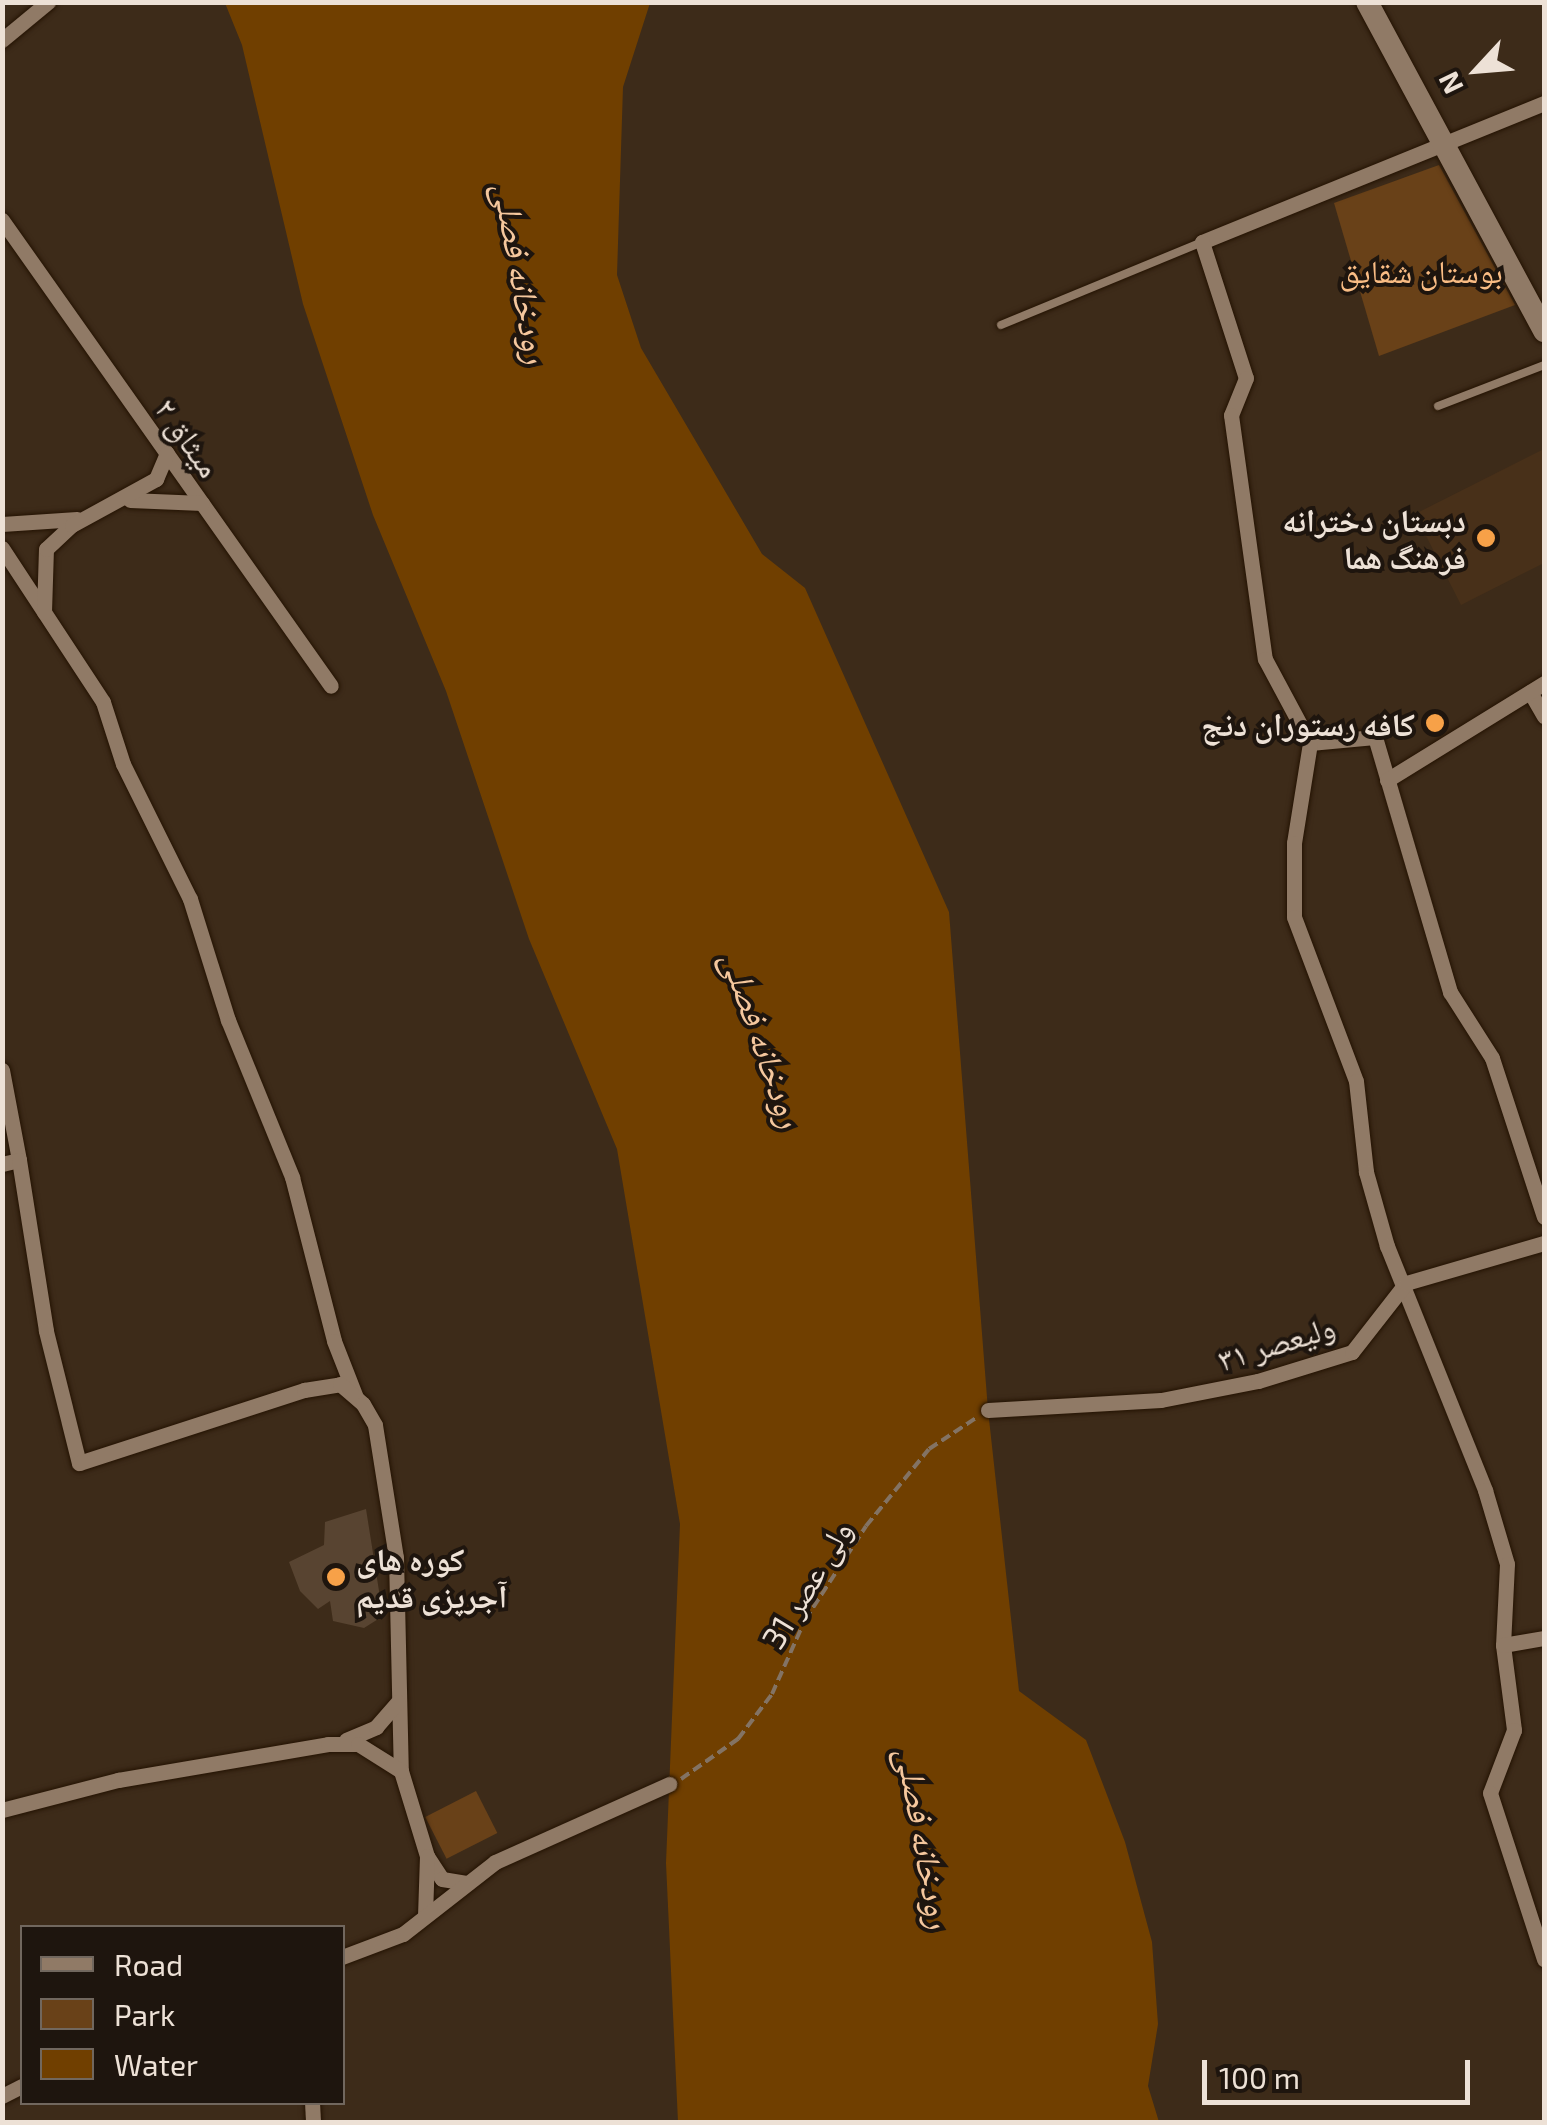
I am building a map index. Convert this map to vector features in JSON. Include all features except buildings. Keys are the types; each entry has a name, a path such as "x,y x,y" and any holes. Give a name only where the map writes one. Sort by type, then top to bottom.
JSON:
{"main road":[{"path":"1367,2 1544,331"}],"street":[{"path":"2,40 48,2"},
{"path":"1544,102 1202,242 1246,378 1230,415 1265,659 1310,743 1294,844 1294,917 1356,1081 1366,1172 1387,1246 1406,1284 1507,1564 1503,1645 1514,1730 1490,1793 1544,1959"},
{"name":"میثاق ۲","path":"2,220 331,686"},
{"path":"44,612 46,548 86,517 156,479 167,454"},
{"path":"120,500 202,502"},
{"path":"2,524 56,525 86,517"},
{"path":"2,548 102,702 123,764 190,898 228,1020 292,1177 334,1341 357,1398 374,1425 388,1494 401,1770 426,1856 425,1916"},
{"path":"1387,780 1537,688 1544,716"},
{"path":"1310,743 1374,738 1450,992 1492,1058 1544,1217"},
{"path":"2,1070 10,1162 79,1463 304,1390 340,1384 357,1398"},
{"path":"1406,1284 1544,1244"},
{"name":"ولیعصر ۳۱","path":"988,1410 1161,1400 1258,1381 1352,1352 1406,1284"},
{"path":"1503,1645 1544,1638"},
{"path":"2,1810 101,1784 328,1744 376,1727 398,1702"},
{"path":"328,1744 358,1744 401,1770"},
{"path":"345,1956 403,1934 495,1862 669,1784"},
{"path":"426,1856 442,1879 468,1883"}],"lane":[{"path":"1001,325 1202,242"},
{"path":"1438,406 1544,365"}],"path":[{"name":"ولی عصر 31","path":"669,1784 738,1739 772,1694 805,1620 866,1526 929,1449 988,1410"}],"shaded area":[{"name":"دبستان دخترانه فرهنگ هما","path":"1544,449 1544,563 1461,605 1415,514"}],"green space":[{"name":"بوستان شقایق","path":"1439,165 1515,305 1379,356 1334,203"},
{"path":"476,1791 497,1833 447,1859 425,1817"}],"water":[{"name":"رودخانه فصلی","path":"225,3 650,3 623,87 617,275 641,348 762,554 805,588 949,912 988,1410 1019,1691 1086,1740 1125,1842 1152,1942 1158,2024 1148,2086 1159,2122 678,2122 666,1863 680,1524 617,1149 529,939 446,691 373,515 303,304 242,45"}],"place":[{"name":"دبستان دخترانه فرهنگ هما","path":"1486,538"},
{"name":"کافه رستوران دنج","path":"1435,723"},
{"name":"کوره های آجرپزی قدیم","path":"336,1577"}]}
